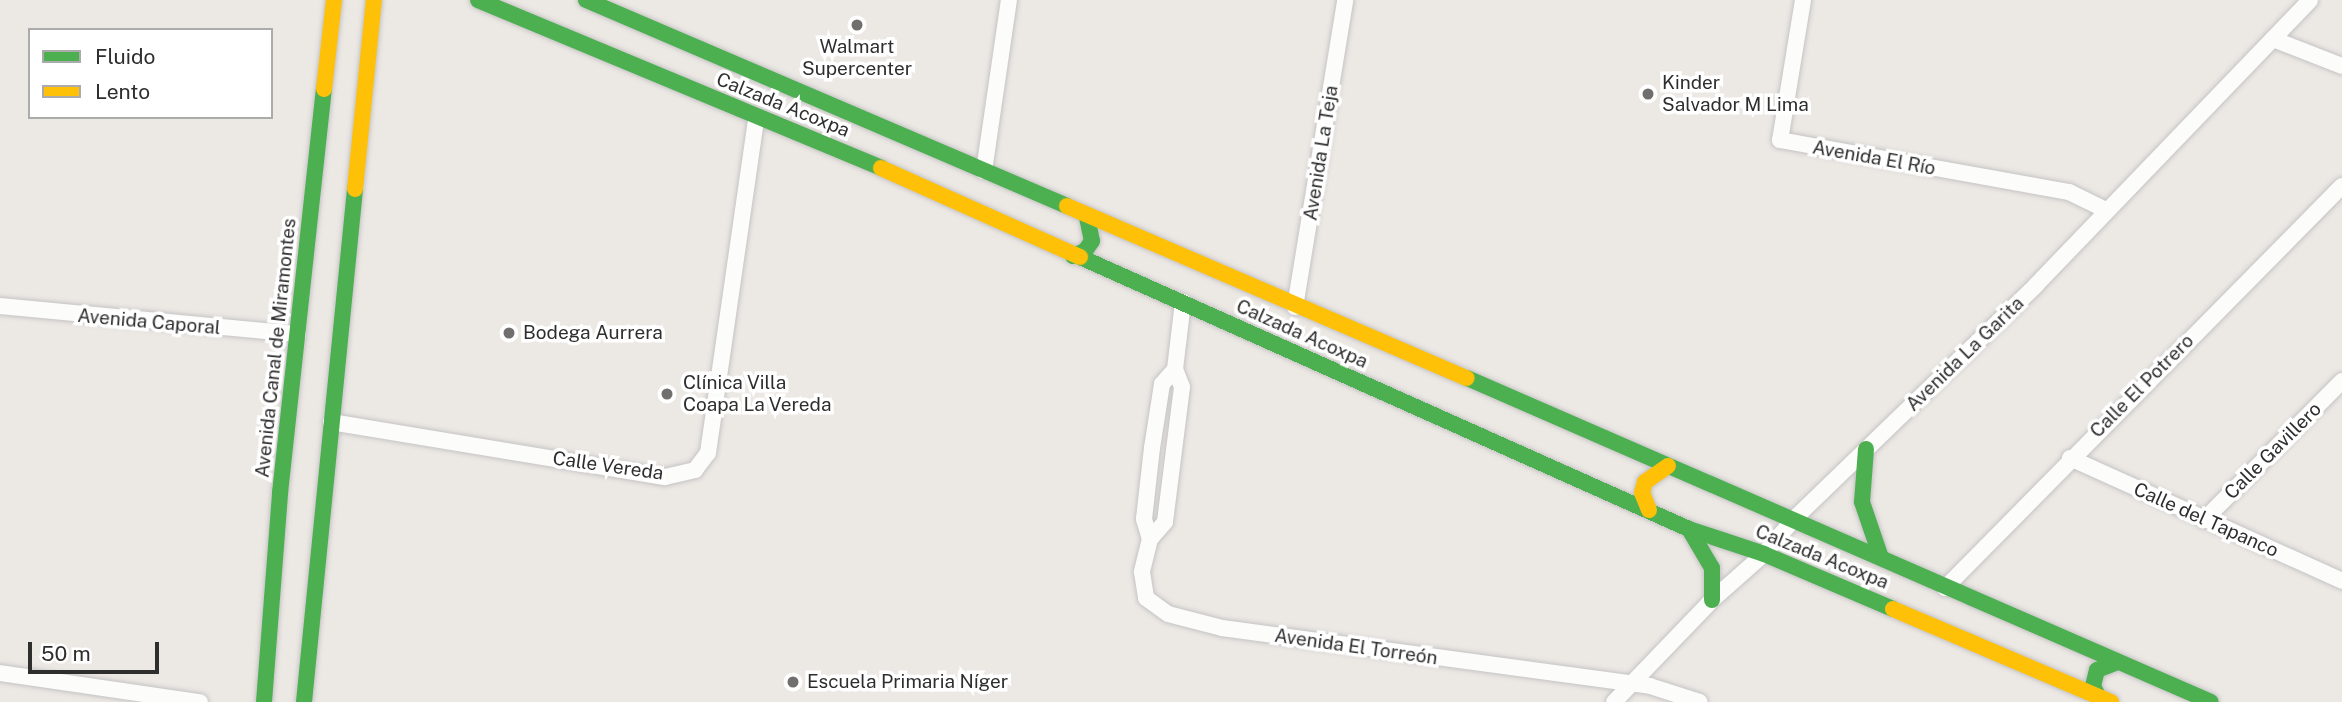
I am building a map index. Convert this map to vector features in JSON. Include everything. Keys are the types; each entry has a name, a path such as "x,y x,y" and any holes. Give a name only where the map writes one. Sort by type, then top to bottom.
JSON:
{"main road":[{"name":"Avenida Canal de Miramontes","path":"264,702 298,334 334,0"},
{"path":"304,702 374,0"},
{"name":"Calzada Acoxpa","path":"478,0 881,168 1689,529 1764,554 2104,699"},
{"name":"Calzada Acoxpa","path":"586,0 894,131 1087,218 1881,555 1945,588 2211,702"},
{"path":"853,156 869,152 875,144 876,132 870,121"},
{"path":"881,168 880,146 894,131"},
{"path":"1073,256 1092,241 1087,218"},
{"path":"1093,264 1093,242 1111,228"},
{"path":"1866,449 1862,502 1881,555"},
{"path":"1625,499 1643,481 1641,455"},
{"path":"1649,510 1642,493 1645,482 1668,466"},
{"path":"1689,529 1712,568 1712,600"},
{"path":"2070,684 2088,672 2086,648"},
{"path":"2104,699 2093,686 2097,670 2118,662"}],"street":[{"path":"984,171 1009,0"},
{"name":"Avenida La Teja","path":"1295,307 1345,0"},
{"name":"Avenida El Río","path":"1803,0 1780,140 2069,192 2104,209"},
{"name":"Avenida La Garita","path":"1614,702 1712,600 1764,554 1794,519 2036,285 2104,209 2310,0"},
{"path":"2273,39 2342,66"},
{"name":"Calle Vereda","path":"331,422 665,477 695,470 708,453 756,117"},
{"name":"Calle El Potrero","path":"1945,588 2070,457 2342,186"},
{"name":"Avenida El Torreón","path":"1183,302 1175,369 1182,387 1165,522 1150,539 1142,572 1146,598 1168,614 1222,628 1336,646 1632,684 1700,702"},
{"name":"Avenida Caporal","path":"0,306 298,334"},
{"name":"Calle Gavillero","path":"2204,520 2342,381"},
{"name":"Calle del Tapanco","path":"2070,457 2341,580"},
{"path":"0,673 200,702"}],"traffic: fast":[{"path":"478,0 881,168"},
{"path":"586,0 1067,206"},
{"path":"264,702 280,493 324,89"},
{"path":"304,702 355,189"},
{"path":"1073,256 1085,251 1092,241 1087,218"},
{"path":"1080,257 1689,529 1764,554 1893,609"},
{"path":"1467,378 2211,702"},
{"path":"1866,449 1862,502 1880,555"},
{"path":"1689,529 1712,568 1712,600"},
{"path":"2098,696 2093,686 2097,670 2118,662"}],"traffic: slow":[{"path":"324,89 334,0"},
{"path":"355,189 374,0"},
{"path":"881,168 1080,257"},
{"path":"1067,206 1467,378"},
{"path":"1649,510 1642,493 1645,482 1668,466"},
{"path":"1893,609 2111,702"}],"place":[{"name":"Walmart Supercenter","path":"857,25"},
{"name":"Kinder Salvador M Lima","path":"1648,94"},
{"name":"Bodega Aurrera","path":"509,333"},
{"name":"Clínica Villa Coapa La Vereda","path":"667,394"},
{"name":"Escuela Primaria Níger","path":"793,682"}]}
